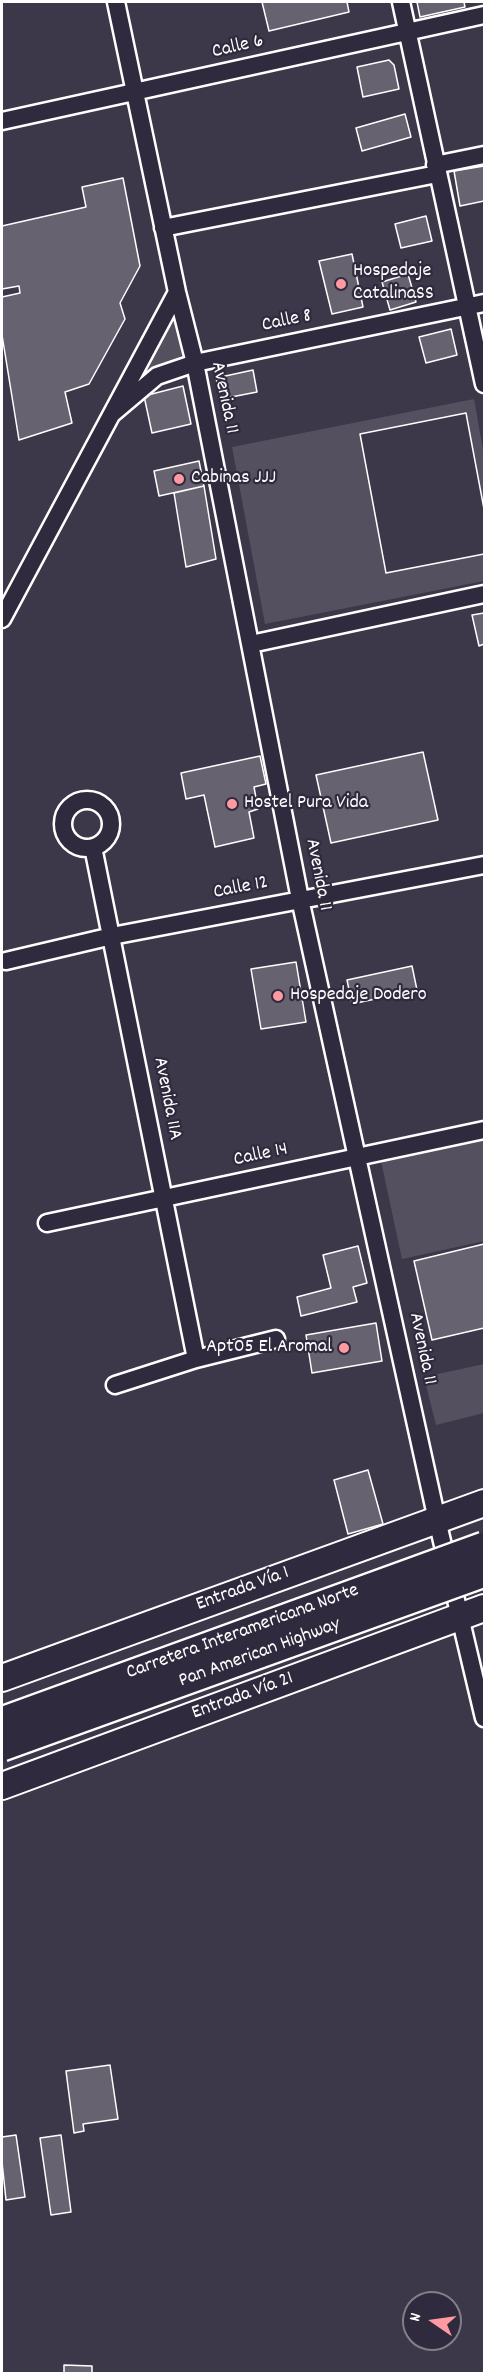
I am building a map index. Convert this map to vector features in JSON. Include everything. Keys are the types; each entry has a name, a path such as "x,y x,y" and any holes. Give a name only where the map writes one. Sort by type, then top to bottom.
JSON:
{"highway":[{"name":"Carretera Interamericana Norte","path":"2,1721 484,1546"},
{"name":"Pan American Highway","path":"2,1747 484,1573"}],"main road":[{"name":"Entrada Vía 1","path":"2,1678 484,1503"},
{"name":"Entrada Vía 21","path":"2,1786 484,1608"}],"street":[{"name":"Avenida 11","path":"116,2 177,292 195,363 300,899 437,1520 484,1718"},
{"path":"401,2 436,169 476,305 484,384"},
{"name":"Calle 6","path":"2,121 484,15"},
{"path":"164,228 436,169 484,155"},
{"path":"2,619 177,292"},
{"name":"Calle 8","path":"112,414 158,375 195,363 476,305"},
{"path":"251,644 484,594"},
{"name":"Avenida 11A","path":"93,847 196,1359"},
{"name":"Calle 12","path":"6,961 112,936 484,865"},
{"name":"Calle 14","path":"47,1222 484,1130"},
{"path":"115,1385 196,1359 276,1340"}],"shaded area":[{"path":"173,314 184,354 134,386"},
{"path":"474,399 484,455 484,509 466,413 360,434 386,572 484,554 484,581 265,624 232,447"},
{"path":"484,1139 484,1241 402,1259 381,1161"},
{"path":"484,1364 484,1413 436,1425 424,1377"}],"building":[{"path":"262,2 347,2 349,12 269,31"},
{"path":"417,2 464,2 465,7 420,17"},
{"path":"389,60 394,65 399,89 363,97 357,67"},
{"path":"405,114 411,137 362,151 356,128"},
{"path":"484,166 484,201 460,206 454,171"},
{"path":"123,178 140,266 120,303 125,319 89,384 65,392 72,423 19,440 2,335 2,297 20,293 19,286 2,289 2,226 86,207 82,187"},
{"path":"426,216 432,241 401,248 395,224"},
{"name":"Hospedaje CatalinaSS","path":"352,254 363,307 332,314 319,261"},
{"path":"408,274 416,302 390,310 382,282"},
{"path":"451,329 457,355 426,363 419,337"},
{"path":"253,370 257,392 221,399 216,378"},
{"path":"183,386 191,424 152,433 144,396"},
{"path":"466,413 484,509 484,554 386,573 360,434"},
{"path":"466,413 484,509 484,554 386,573 360,434"},
{"name":"Cabinas JJJ","path":"199,461 204,486 159,496 154,471"},
{"path":"204,486 216,559 186,567 174,493"},
{"path":"484,613 484,644 479,646 472,615"},
{"path":"423,752 438,820 331,843 316,775"},
{"name":"Hostel Pura Vida","path":"260,756 266,784 254,787 258,809 249,812 254,838 215,847 204,795 186,799 181,773"},
{"name":"Hospedaje Dodero","path":"296,962 306,1022 261,1029 251,969"},
{"path":"412,966 417,990 352,1004 347,980"},
{"path":"484,1244 484,1328 432,1340 414,1261"},
{"path":"358,1246 367,1283 353,1287 357,1302 301,1316 297,1297 331,1288 323,1255"},
{"name":"Apt05 El Aromal","path":"376,1323 382,1361 312,1373 306,1335"},
{"path":"368,1470 383,1524 348,1534 334,1480"},
{"path":"110,2065 118,2119 83,2124 84,2131 74,2133 66,2071"},
{"path":"16,2135 25,2197 6,2200 2,2137"},
{"path":"61,2135 71,2212 51,2215 40,2138"},
{"path":"64,2365 92,2366 92,2374 64,2374"}],"place":[{"name":"Hospedaje CatalinaSS","path":"341,284"},
{"name":"Cabinas JJJ","path":"179,479"},
{"name":"Hostel Pura Vida","path":"232,804"},
{"name":"Hospedaje Dodero","path":"278,996"},
{"name":"Apt05 El Aromal","path":"344,1348"}]}
